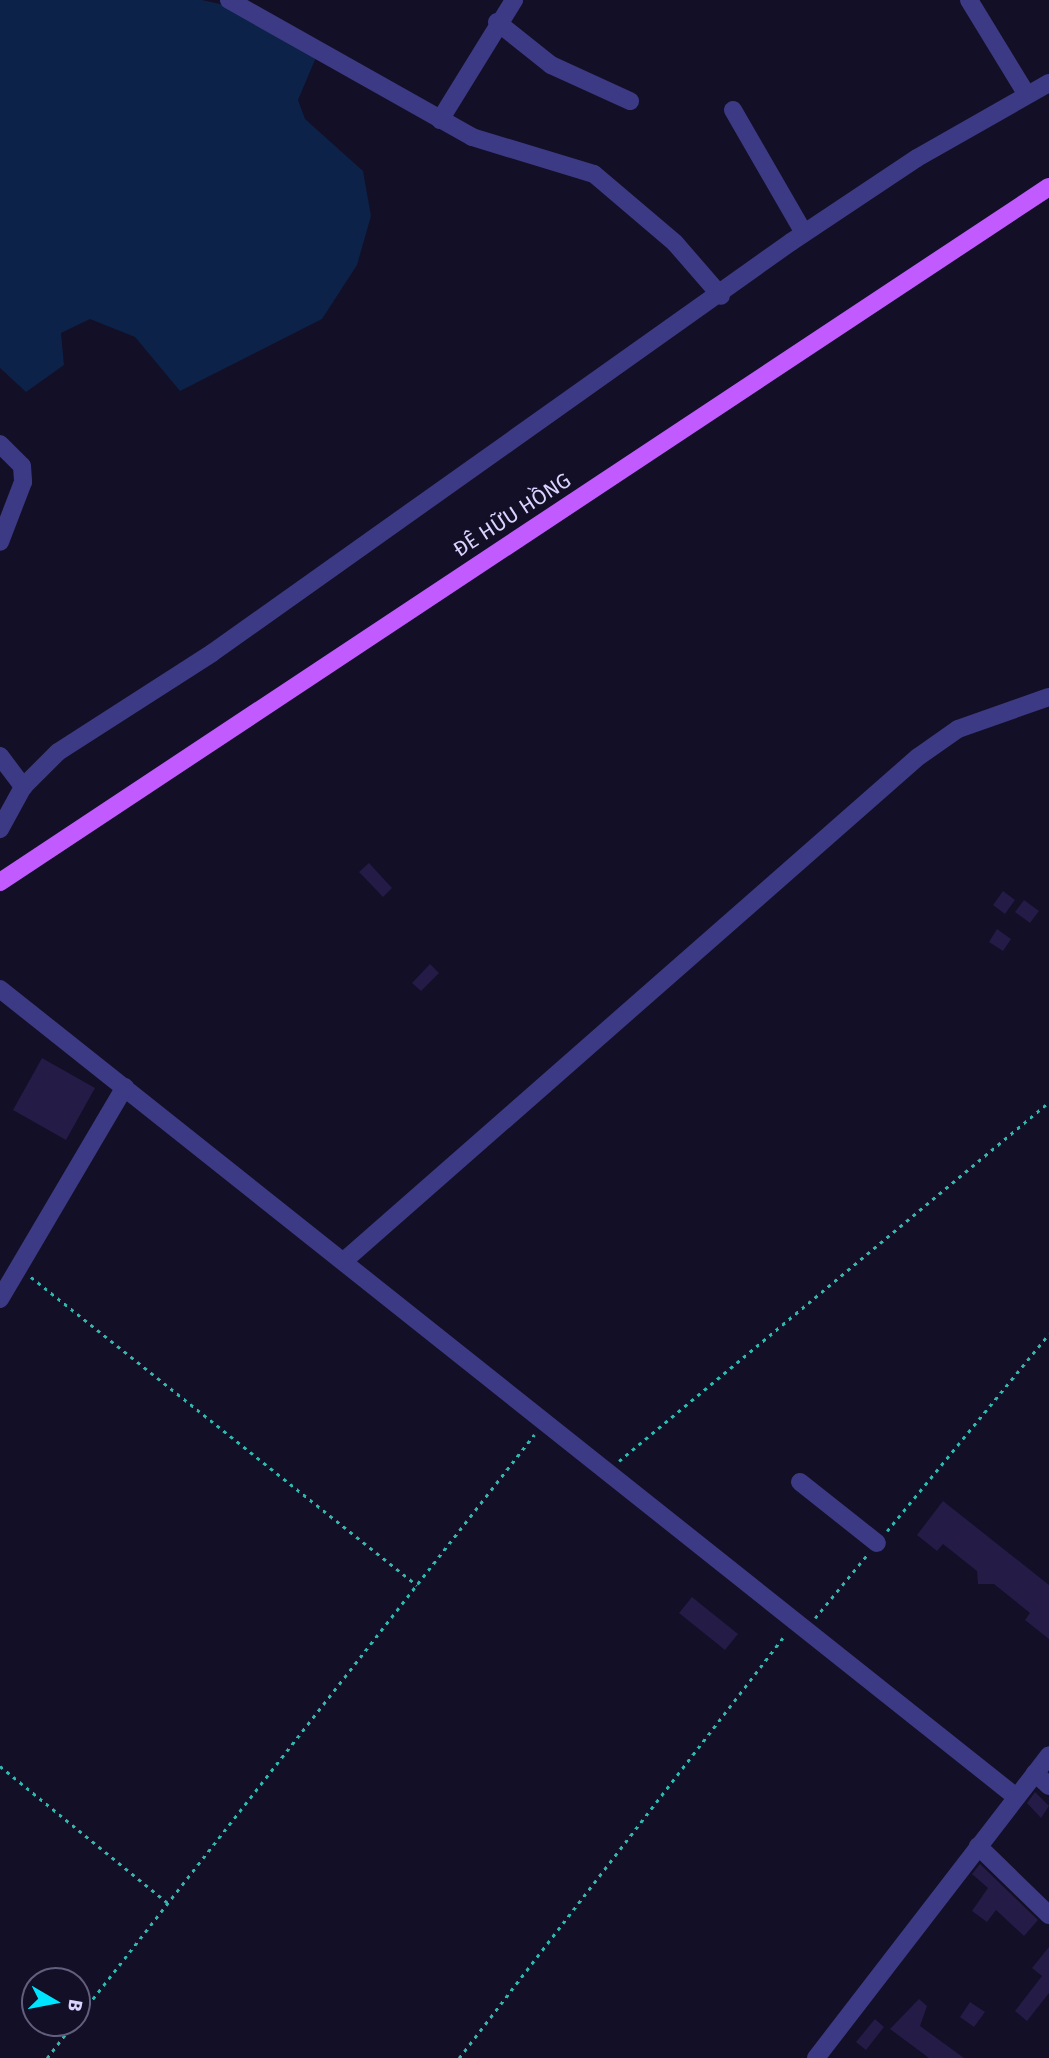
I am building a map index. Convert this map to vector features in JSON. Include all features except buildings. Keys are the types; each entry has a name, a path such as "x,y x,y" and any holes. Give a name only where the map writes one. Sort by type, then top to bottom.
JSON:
{"main road":[{"name":"ĐÊ HỮU HỒNG","path":"0,882 1049,187"}],"street":[{"path":"440,120 497,22 514,0"},
{"path":"969,0 1027,95"},
{"path":"239,1 472,138 594,174 675,243 721,296"},
{"path":"497,22 551,65 630,101"},
{"path":"2,822 23,787 58,752 212,653 721,296 804,233 1049,83"},
{"path":"733,110 804,233"},
{"path":"0,444 22,466 23,482 0,542"},
{"path":"345,1260 918,757 958,729 1049,697"},
{"path":"0,756 23,787"},
{"path":"0,989 345,1260 1016,1797"},
{"path":"0,1299 125,1087"},
{"path":"800,1482 877,1543"},
{"path":"816,2058 1049,1755"},
{"path":"1035,1773 1049,1786"},
{"path":"978,1846 1049,1915"}],"path":[{"path":"608,1471 1049,1102"},
{"path":"19,1267 417,1585"},
{"path":"459,2058 801,1625 877,1543 1049,1334"},
{"path":"91,2002 545,1420"},
{"path":"0,1766 168,1903"},
{"path":"47,2058 63,2037"}],"water":[{"path":"0,0 202,0 229,6 317,55 298,100 305,119 363,171 371,216 357,265 322,319 180,391 135,337 90,319 61,333 64,365 26,392 0,368"}]}
